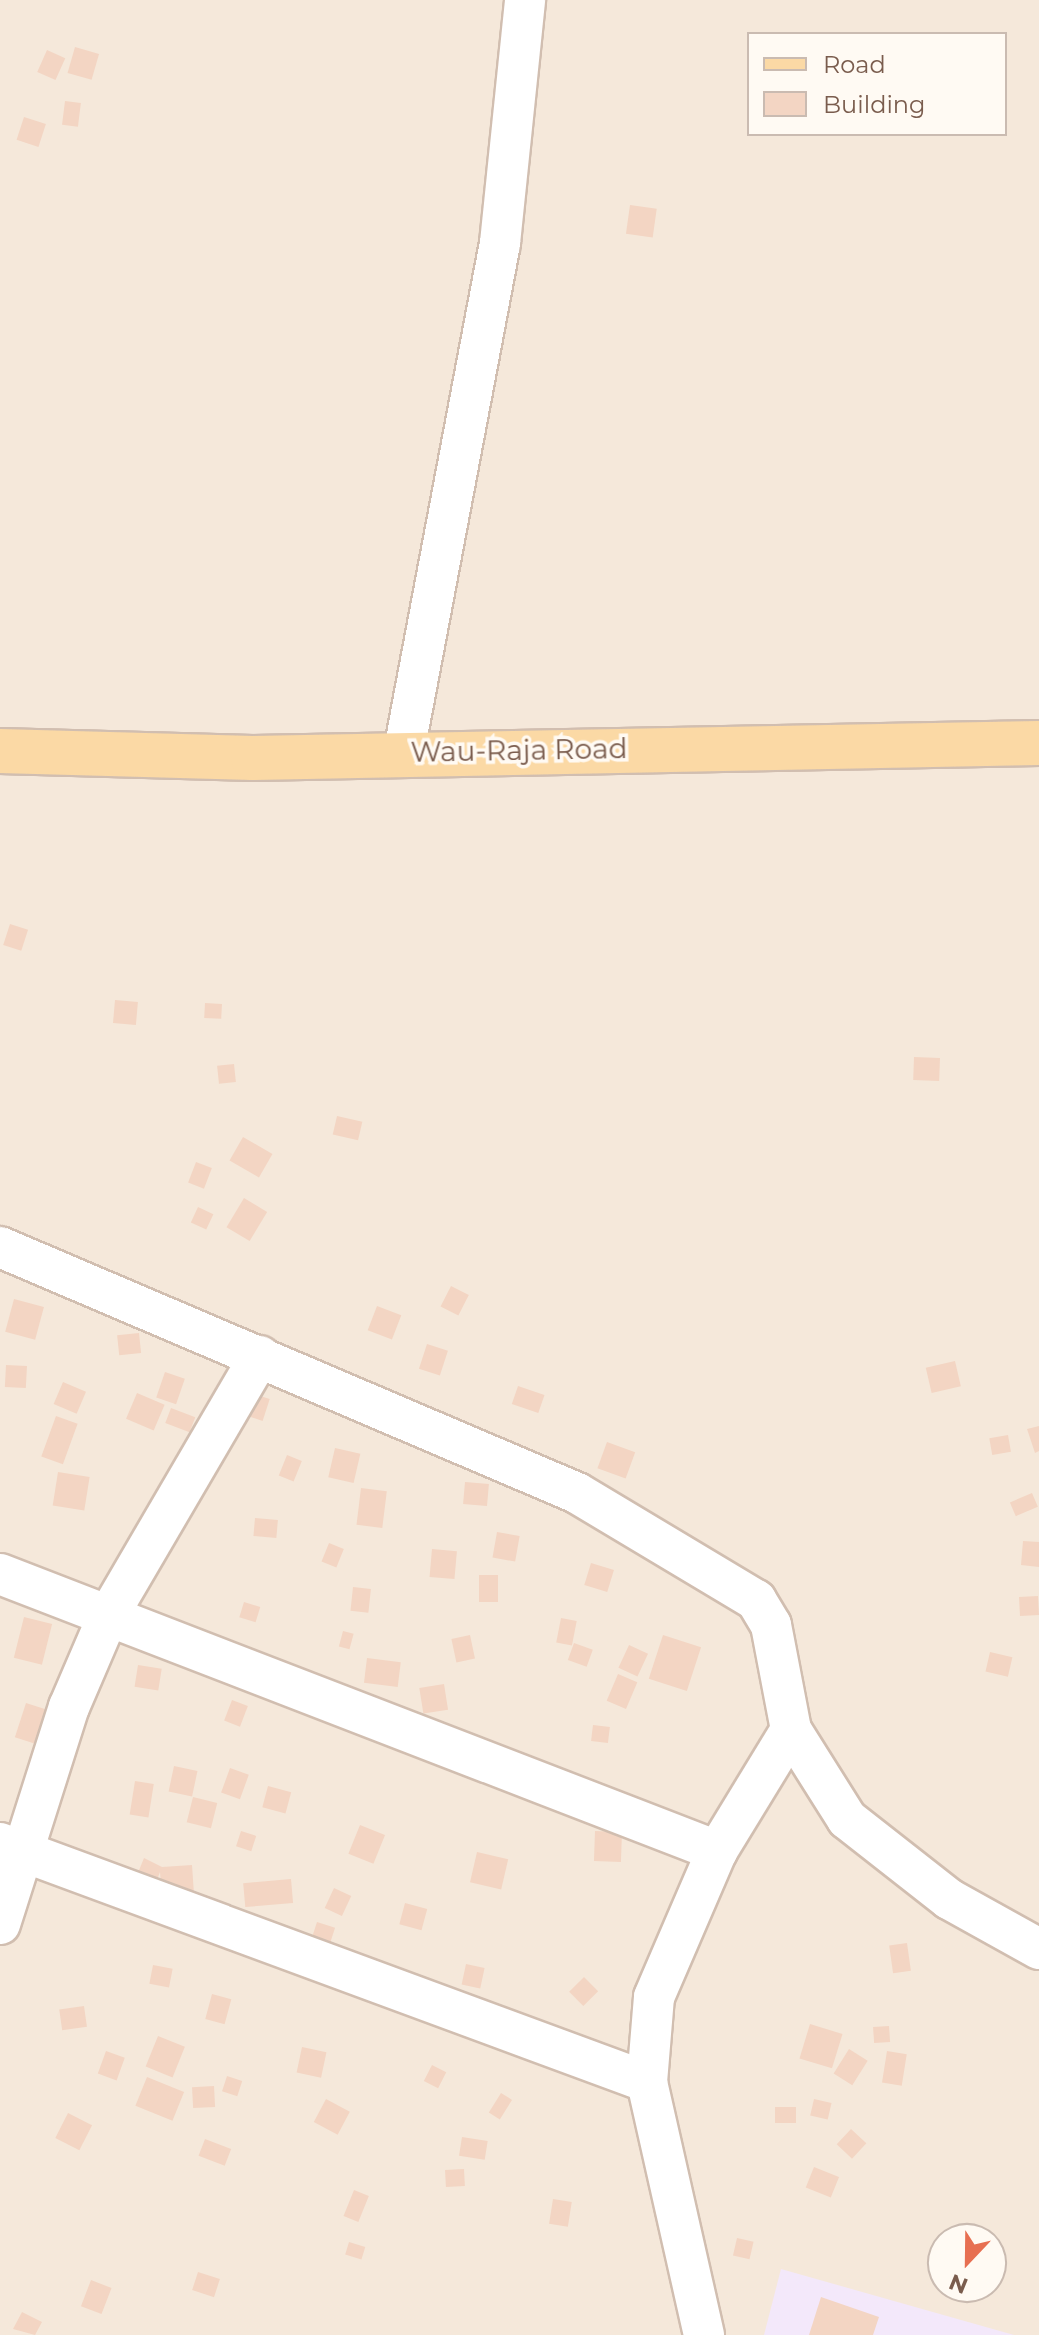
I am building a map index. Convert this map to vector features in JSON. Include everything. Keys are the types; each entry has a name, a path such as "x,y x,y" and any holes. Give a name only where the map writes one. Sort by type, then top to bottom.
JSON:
{"main road":[{"name":"Wau-Raja Road","path":"0,751 253,758 404,751 1039,743"}],"street":[{"path":"404,751 500,243 525,0"},
{"path":"0,1247 577,1493 756,1600 771,1625 791,1730 847,1819 949,1899 1039,1949"},
{"path":"0,1924 12,1848 108,1616 260,1356"},
{"path":"0,1574 717,1851"},
{"path":"704,2335 647,2082 654,1997 717,1851 791,1730"},
{"path":"12,1848 647,2082"}],"shaded area":[{"path":"0,0 1039,0 1039,2335 0,2335"},
{"path":"781,2269 1014,2335 764,2335"}],"building":[{"path":"75,47 99,54 92,80 68,73"},
{"path":"47,50 65,58 56,80 37,72"},
{"path":"65,101 81,103 78,127 62,125"},
{"path":"24,117 46,124 38,147 17,140"},
{"path":"630,205 657,209 653,237 626,234"},
{"path":"10,924 28,930 21,951 3,945"},
{"path":"115,1000 138,1002 136,1025 113,1023"},
{"path":"205,1003 222,1004 221,1019 204,1018"},
{"path":"914,1057 940,1058 939,1081 913,1080"},
{"path":"234,1064 236,1082 219,1084 217,1066"},
{"path":"337,1116 362,1122 358,1140 333,1135"},
{"path":"243,1137 272,1154 259,1177 230,1160"},
{"path":"196,1162 212,1168 204,1189 188,1183"},
{"path":"244,1198 267,1212 250,1241 226,1227"},
{"path":"198,1207 213,1214 206,1230 191,1222"},
{"path":"451,1286 469,1295 458,1316 441,1306"},
{"path":"14,1299 44,1307 35,1340 5,1332"},
{"path":"377,1306 401,1315 392,1340 368,1330"},
{"path":"139,1333 141,1353 119,1355 117,1335"},
{"path":"427,1344 448,1351 440,1376 419,1369"},
{"path":"955,1361 961,1386 932,1393 926,1368"},
{"path":"6,1365 27,1366 26,1388 5,1387"},
{"path":"165,1372 185,1379 176,1404 156,1398"},
{"path":"63,1382 86,1392 77,1414 54,1404"},
{"path":"518,1386 544,1395 538,1413 512,1404"},
{"path":"245,1391 270,1399 263,1421 238,1413"},
{"path":"137,1393 165,1405 154,1430 126,1419"},
{"path":"171,1408 195,1417 190,1432 165,1423"},
{"path":"56,1416 78,1424 63,1464 41,1456"},
{"path":"1039,1426 1039,1451 1035,1453 1027,1429"},
{"path":"1008,1435 1011,1452 992,1455 989,1438"},
{"path":"607,1442 635,1452 626,1479 597,1468"},
{"path":"335,1448 360,1454 354,1483 328,1477"},
{"path":"287,1455 302,1461 294,1481 279,1475"},
{"path":"58,1472 90,1477 84,1511 53,1506"},
{"path":"465,1482 489,1484 487,1506 463,1504"},
{"path":"361,1488 387,1491 382,1528 356,1525"},
{"path":"1032,1493 1038,1507 1016,1516 1010,1502"},
{"path":"255,1518 278,1520 276,1538 253,1536"},
{"path":"497,1532 520,1536 515,1562 492,1558"},
{"path":"1023,1541 1039,1542 1039,1567 1021,1565"},
{"path":"329,1543 344,1549 336,1568 322,1562"},
{"path":"432,1549 457,1551 454,1579 430,1577"},
{"path":"591,1563 614,1570 607,1592 584,1585"},
{"path":"479,1575 498,1575 498,1602 479,1602"},
{"path":"353,1587 371,1589 368,1613 350,1611"},
{"path":"1038,1596 1039,1615 1020,1616 1019,1597"},
{"path":"244,1602 260,1607 256,1622 239,1617"},
{"path":"24,1617 52,1624 42,1665 14,1658"},
{"path":"561,1618 577,1621 572,1646 556,1643"},
{"path":"343,1631 354,1634 349,1649 339,1646"},
{"path":"470,1635 475,1658 456,1662 451,1639"},
{"path":"663,1635 701,1647 687,1691 649,1679"},
{"path":"574,1643 593,1650 587,1667 568,1660"},
{"path":"629,1645 648,1654 637,1677 618,1668"},
{"path":"990,1652 1012,1657 1008,1677 986,1671"},
{"path":"367,1658 401,1662 398,1687 364,1683"},
{"path":"138,1665 162,1669 158,1690 135,1687"},
{"path":"618,1674 637,1682 626,1709 607,1701"},
{"path":"444,1684 448,1710 423,1714 419,1688"},
{"path":"232,1700 248,1706 240,1727 224,1721"},
{"path":"26,1703 48,1710 37,1744 15,1737"},
{"path":"593,1725 610,1727 608,1743 591,1741"},
{"path":"174,1766 197,1771 192,1796 169,1791"},
{"path":"230,1768 249,1775 240,1799 221,1792"},
{"path":"135,1781 154,1784 148,1818 130,1815"},
{"path":"268,1786 291,1792 285,1813 262,1807"},
{"path":"193,1797 217,1803 211,1828 187,1822"},
{"path":"360,1825 385,1835 373,1864 348,1854"},
{"path":"241,1831 256,1836 251,1851 236,1846"},
{"path":"595,1831 622,1832 621,1862 594,1861"},
{"path":"477,1852 508,1859 501,1889 470,1882"},
{"path":"144,1858 162,1867 192,1865 194,1894 162,1896 160,1872 152,1893 133,1885"},
{"path":"291,1879 293,1903 245,1907 243,1883"},
{"path":"334,1888 351,1896 342,1916 325,1908"},
{"path":"405,1903 427,1909 422,1930 399,1924"},
{"path":"317,1922 335,1928 329,1948 311,1942"},
{"path":"907,1943 911,1971 893,1973 889,1946"},
{"path":"466,1964 485,1968 480,1988 462,1985"},
{"path":"153,1965 173,1969 169,1987 149,1984"},
{"path":"584,1977 598,1991 583,2006 569,1992"},
{"path":"212,1994 231,1999 225,2024 205,2019"},
{"path":"84,2006 87,2027 62,2030 59,2009"},
{"path":"810,2024 843,2034 832,2068 799,2058"},
{"path":"889,2026 890,2042 874,2043 873,2027"},
{"path":"158,2036 185,2047 173,2077 146,2067"},
{"path":"302,2047 326,2052 321,2078 297,2072"},
{"path":"849,2049 868,2061 852,2085 834,2074"},
{"path":"106,2051 125,2058 117,2080 98,2074"},
{"path":"887,2051 907,2054 902,2086 882,2083"},
{"path":"432,2065 446,2072 438,2088 424,2081"},
{"path":"227,2076 242,2081 237,2096 222,2091"},
{"path":"147,2077 184,2092 172,2121 135,2106"},
{"path":"214,2086 215,2107 193,2108 192,2087"},
{"path":"501,2093 512,2100 500,2119 489,2113"},
{"path":"326,2099 350,2112 338,2135 314,2122"},
{"path":"814,2099 832,2103 828,2120 810,2116"},
{"path":"775,2107 796,2107 796,2123 775,2123"},
{"path":"68,2113 92,2125 79,2150 55,2138"},
{"path":"851,2129 866,2143 852,2159 837,2144"},
{"path":"462,2137 488,2141 485,2160 459,2156"},
{"path":"205,2139 231,2149 225,2166 199,2156"},
{"path":"814,2167 839,2177 831,2198 806,2187"},
{"path":"464,2169 465,2186 446,2187 445,2170"},
{"path":"354,2190 369,2196 358,2222 344,2216"},
{"path":"553,2199 572,2202 568,2227 549,2224"},
{"path":"737,2238 754,2242 750,2259 733,2256"},
{"path":"349,2242 365,2247 361,2259 345,2254"},
{"path":"198,2272 220,2279 214,2297 192,2290"},
{"path":"91,2280 112,2288 102,2314 81,2306"},
{"path":"821,2297 879,2317 873,2335 809,2335"},
{"path":"22,2312 42,2322 35,2335 13,2329"}]}
